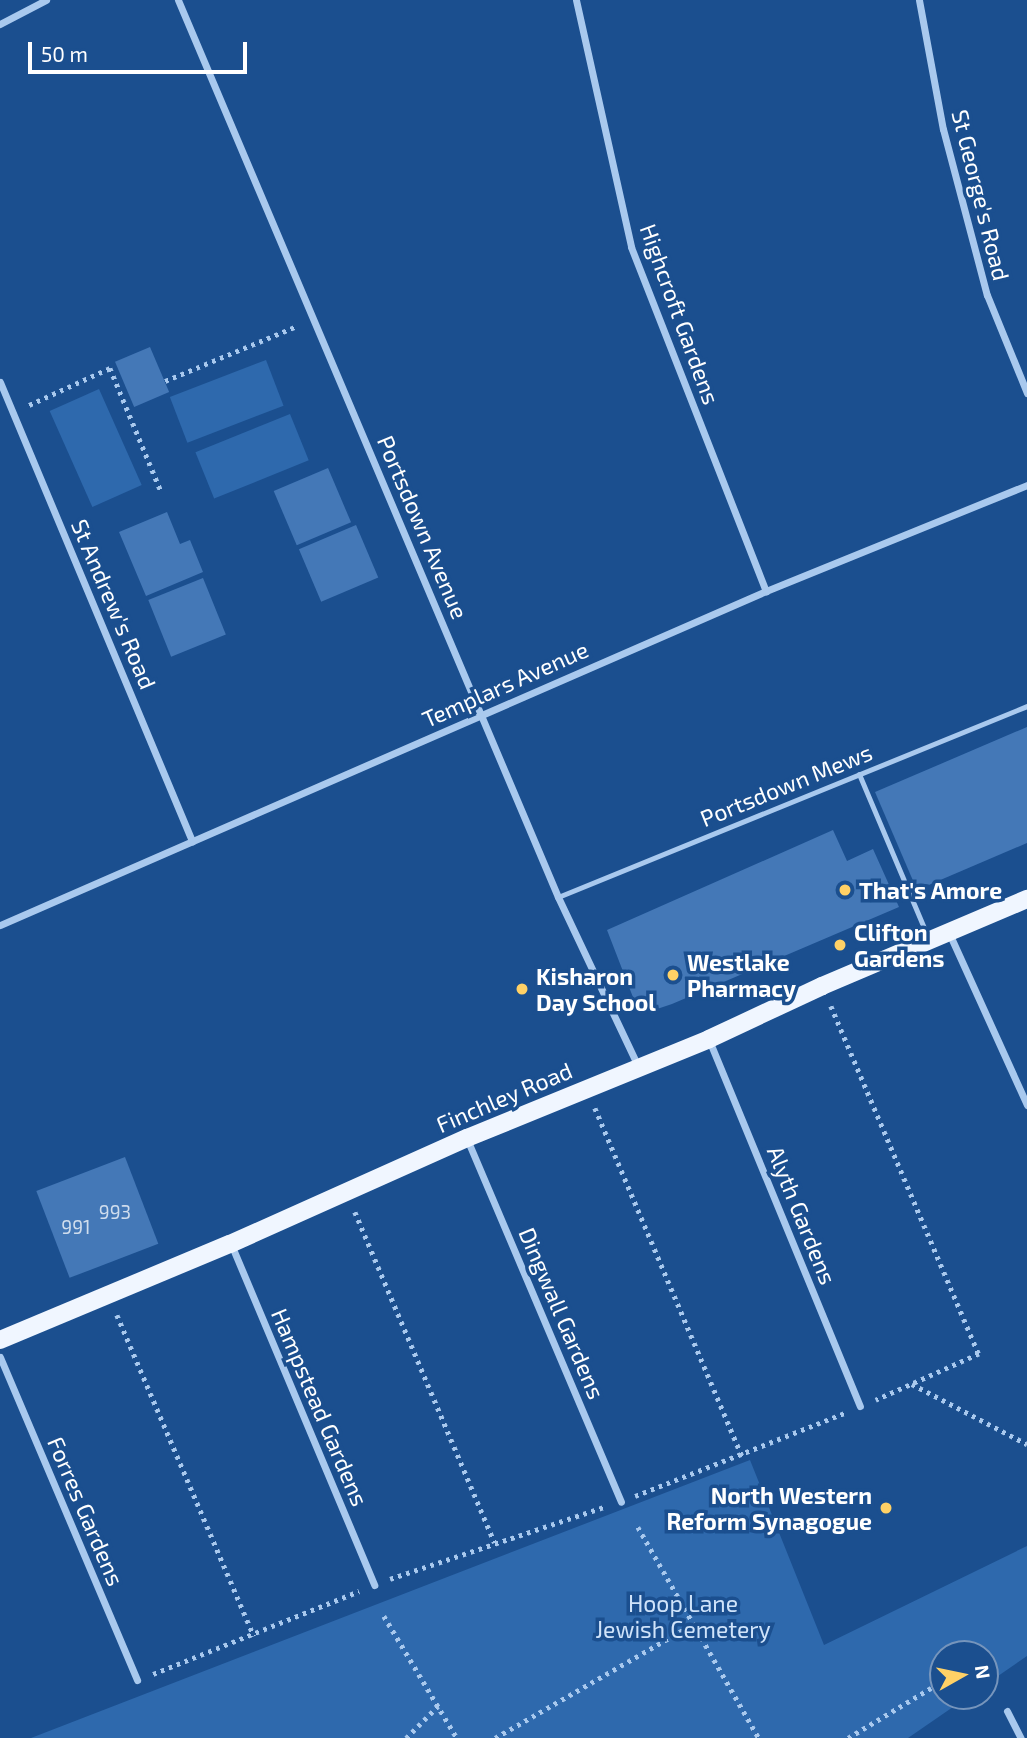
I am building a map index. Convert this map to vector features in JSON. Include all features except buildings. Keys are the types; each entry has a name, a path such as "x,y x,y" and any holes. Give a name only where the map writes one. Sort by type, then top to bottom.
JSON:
{"main road":[{"name":"Finchley Road","path":"0,1340 230,1244 467,1138 709,1039 822,986 1027,899"}],"street":[{"path":"0,24 46,0"},
{"name":"Portsdown Avenue","path":"178,0 558,897 638,1066"},
{"name":"Highcroft Gardens","path":"576,0 631,247 766,591"},
{"name":"St George's Road","path":"919,0 943,130 987,295 1027,393"},
{"name":"St Andrew's Road","path":"0,382 192,842"},
{"name":"Templars Avenue","path":"0,925 766,591 1027,485"},
{"path":"949,932 1027,1105"},
{"name":"Alyth Gardens","path":"709,1039 860,1406"},
{"name":"Dingwall Gardens","path":"467,1138 621,1502"},
{"name":"Hampstead Gardens","path":"230,1244 374,1585"},
{"name":"Forres Gardens","path":"0,1357 137,1681"},
{"path":"1007,1711 1021,1738"}],"lane":[{"name":"Portsdown Mews","path":"558,897 1027,706"},
{"path":"859,774 929,940"}],"path":[{"path":"165,381 293,327"},
{"path":"13,413 110,368 161,491"},
{"path":"137,1681 254,1636 374,1585 621,1502 742,1456 979,1354 822,986"},
{"path":"587,1088 742,1456"},
{"path":"347,1192 495,1543"},
{"path":"108,1295 254,1636"},
{"path":"912,1384 1027,1444"},
{"path":"638,1527 759,1738"},
{"path":"384,1616 457,1738"},
{"path":"495,1738 693,1624"},
{"path":"848,1738 929,1689"},
{"path":"406,1738 438,1706"}],"green space":[{"path":"266,360 284,406 187,443 170,397"},
{"path":"99,389 142,485 92,507 50,411"},
{"path":"290,414 309,460 214,499 195,452"},
{"name":"Hoop Lane Jewish Cemetery","path":"750,1460 824,1645 1027,1546 1027,1656 999,1675 999,1640 929,1640 929,1710 949,1710 908,1738 31,1738"}],"place":[{"name":"That's Amore","path":"845,890"},
{"name":"Clifton Gardens","path":"840,945"},
{"name":"Westlake Pharmacy","path":"673,975"},
{"name":"Kisharon Day School","path":"522,989"},
{"name":"North Western Reform Synagogue","path":"886,1508"}]}
